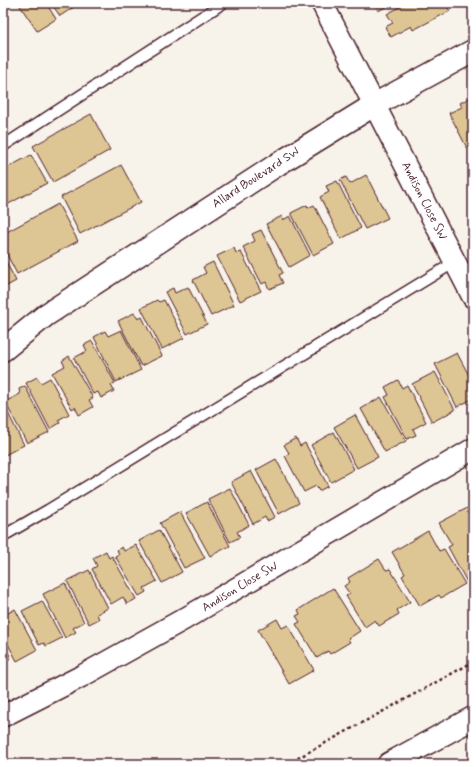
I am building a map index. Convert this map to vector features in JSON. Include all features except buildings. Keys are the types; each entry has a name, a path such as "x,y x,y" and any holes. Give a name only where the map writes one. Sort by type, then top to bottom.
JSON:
{"street":[{"name":"Andison Close SW","path":"322,3 473,297"},
{"name":"Allard Boulevard SW","path":"3,350 46,315 278,164 374,105 473,51"},
{"name":"Allard Boulevard SW","path":"3,336 46,315"},
{"name":"Andison Close SW","path":"3,716 80,677 186,618 473,449"},
{"path":"389,764 473,718"}],"lane":[{"path":"3,146 223,3"},
{"path":"3,536 55,506 456,262"}],"path":[{"path":"287,764 473,662"}]}
